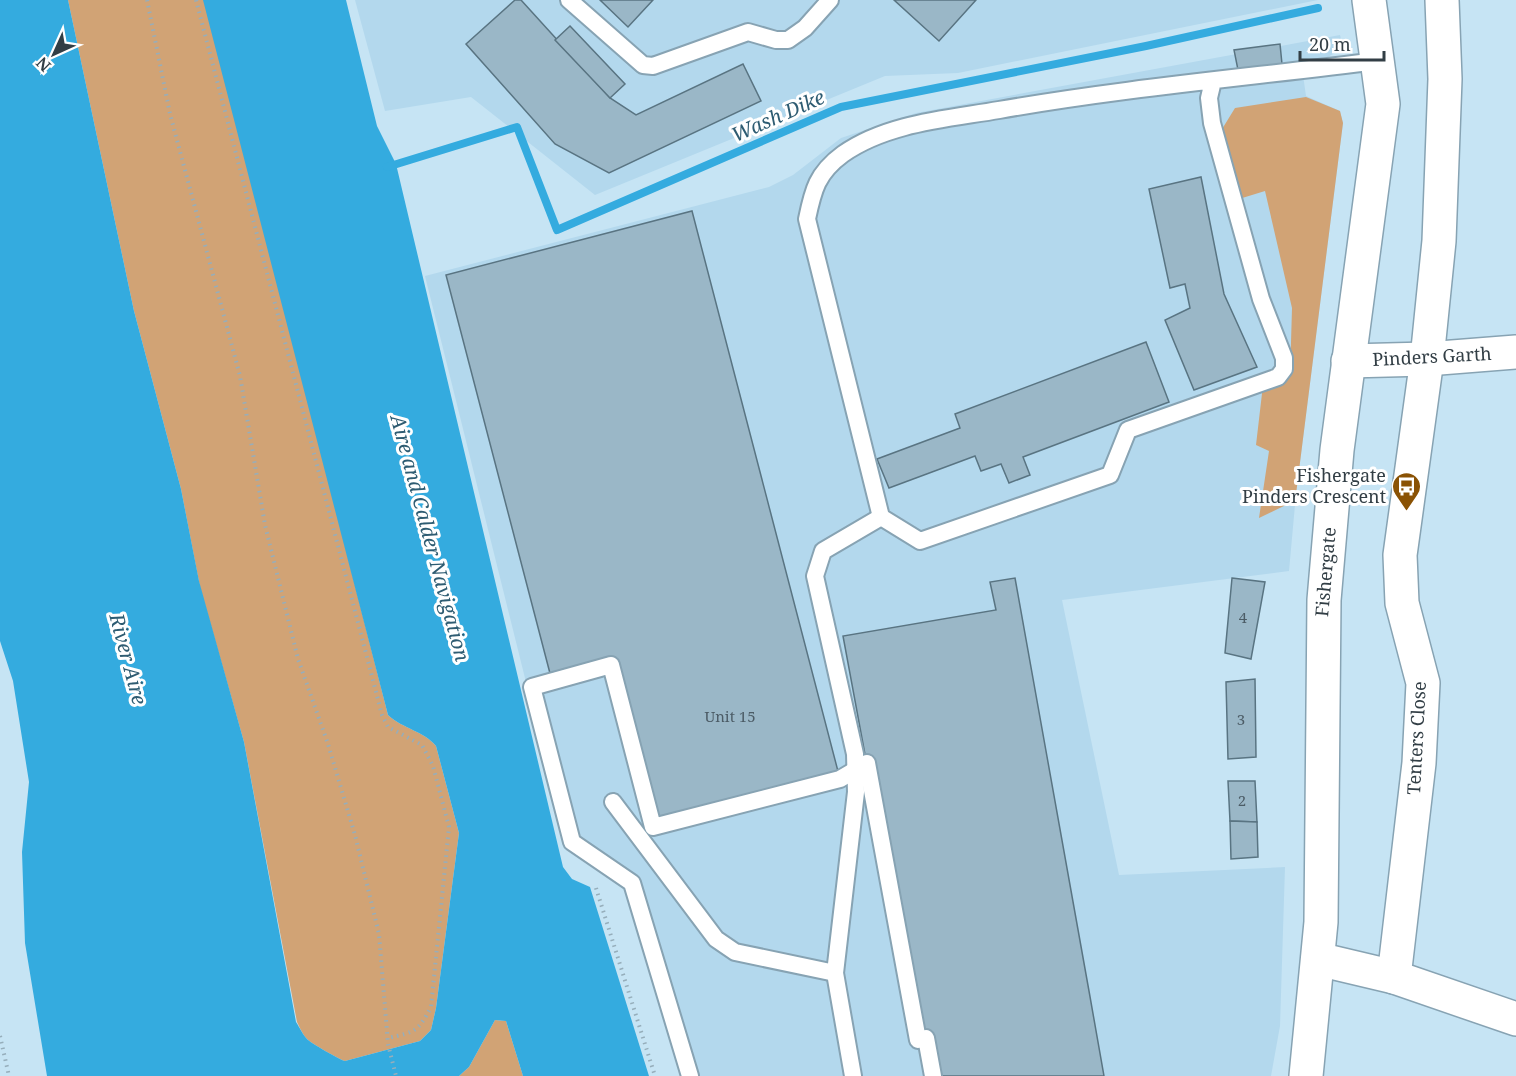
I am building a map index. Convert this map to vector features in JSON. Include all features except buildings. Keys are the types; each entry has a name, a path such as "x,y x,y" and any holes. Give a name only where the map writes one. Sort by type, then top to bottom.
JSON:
{"street":[{"name":"Fishergate","path":"1306,1076 1321,922 1322,620 1337,450 1383,104 1369,0"},
{"path":"1427,359 1439,241 1446,79 1442,0"},
{"name":"Pinders Garth","path":"1348,361 1427,359 1516,352"},
{"name":"Tenters Close","path":"1394,977 1419,763 1423,683 1402,603 1400,555 1427,359"},
{"path":"1317,959 1394,977 1516,1019"}],"lane":[{"path":"569,0 643,65 653,66 748,32 776,40 788,40 805,28 830,0"},
{"path":"1213,81 1209,98 1212,123 1261,300 1284,358 1284,369 1278,377 1128,430 1110,475 920,541 881,518 807,219 814,184 842,154 875,137 915,124 1117,90 1377,61"},
{"path":"853,1076 835,973 856,792 855,754 815,576 823,551 881,518"},
{"path":"690,1076 632,883 572,842 532,687 612,665 654,827 840,779 867,763 918,1040 926,1038 933,1076"},
{"path":"613,802 716,939 735,952 835,973"}],"path":[{"path":"147,0 170,114 240,376 265,525 298,659 328,744 356,835 379,934 388,1044 396,1076"},
{"path":"196,0 382,715 388,727 422,745 433,766 449,827 431,1007 420,1028 412,1033 388,1038"},
{"path":"591,883 598,890 655,1076"},
{"path":"0,1036 9,1076"}],"shaded area":[{"path":"68,0 206,0 388,715 426,737 436,746 459,833 436,1008 431,1030 420,1041 345,1061 309,1041 297,1022 244,742 200,587 181,489 134,311"},
{"path":"355,0 1318,0 958,73 885,76 595,195 471,97 385,111"},
{"path":"1340,35 1342,43 1338,51 1328,57 1301,61 1306,96 1340,111 1343,123 1296,494 1289,571 1062,600 1119,875 1285,867 1280,1026 1271,1076 686,1076 628,884 566,843 425,276 769,187 793,175 841,138 916,113"},
{"path":"1306,97 1340,111 1343,123 1296,494 1286,505 1259,518 1269,451 1256,445 1263,385 1286,381 1290,377 1292,308 1265,191 1239,199 1219,134 1235,108"},
{"path":"495,1020 506,1021 523,1076 459,1076 469,1067"}],"water":[{"path":"0,0 68,0 134,311 181,489 199,581 244,742 296,1022 309,1041 345,1061 420,1041 431,1030 436,1008 459,833 436,746 426,737 388,715 203,0 346,0 377,126 396,164 563,867 572,879 590,887 649,1076 523,1076 506,1021 495,1020 469,1067 459,1076 47,1076 25,943 22,852 29,782 13,681 0,641"}],"waterway":[{"name":"Wash Dike","path":"387,167 517,127 557,230 841,107 1146,46 1318,8"}],"place":[{"name":"Fishergate Pinders Crescent","path":"1407,512"}],"water label":[{"name":"Aire and Calder Navigation","path":"430,538"},
{"name":"River Aire","path":"128,659"}]}
